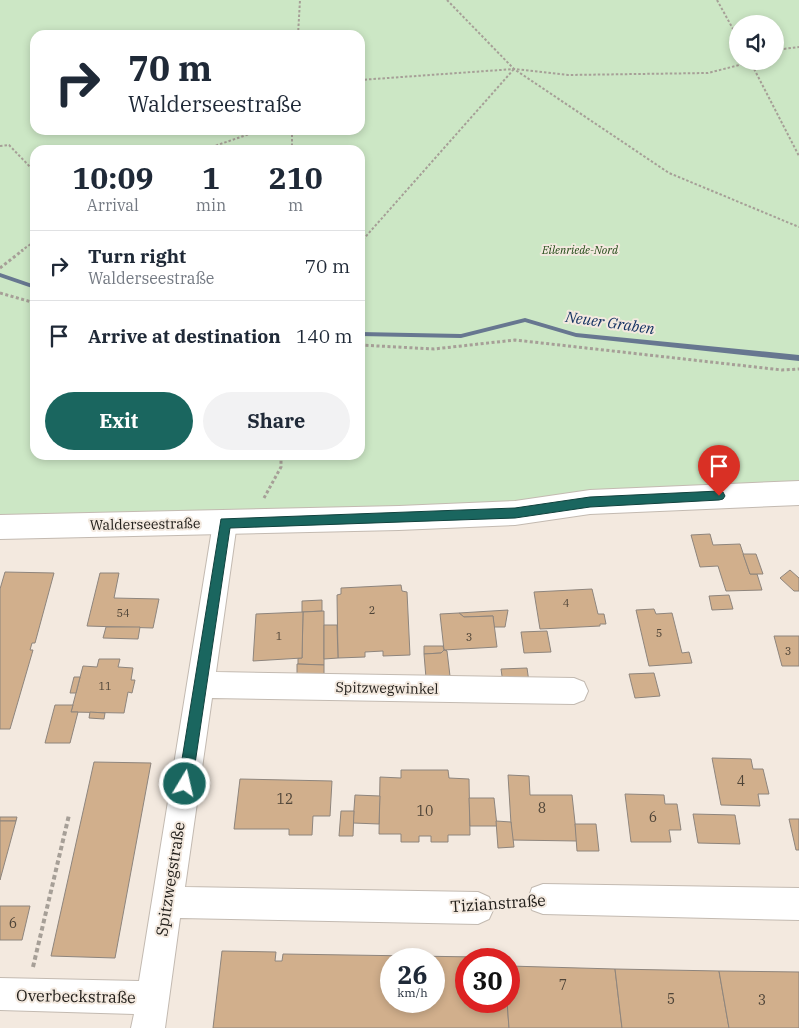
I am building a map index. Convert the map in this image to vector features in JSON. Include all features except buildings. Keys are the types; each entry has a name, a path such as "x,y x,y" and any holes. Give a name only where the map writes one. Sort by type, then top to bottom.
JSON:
{"street":[{"name":"Walderseestraße","path":"0,527 225,523 515,513 590,502 799,493"},
{"name":"Spitzwegstraße","path":"150,1013 225,523"},
{"name":"Spitzwegwinkel","path":"200,685 574,692"},
{"name":"Tizianstraße","path":"543,899 799,904"},
{"name":"Tizianstraße","path":"167,902 478,908"},
{"name":"Overbeckstraße","path":"13,994 150,1013"}],"path":[{"path":"298,30 300,0"},
{"path":"447,0 514,69 669,173 799,227"},
{"path":"717,0 729,22"},
{"path":"784,49 799,47"},
{"path":"365,80 514,69 568,75 708,74 729,68"},
{"path":"365,237 514,69"},
{"path":"755,70 799,156"},
{"path":"217,145 246,135"},
{"path":"0,146 9,145 30,167"},
{"path":"0,268 30,246"},
{"path":"0,293 30,302"},
{"path":"365,345 434,349 515,340 782,370 799,369"},
{"path":"261,522 261,504 280,467 281,460"},
{"path":"13,994 69,814"},
{"name":"Tizianstraße","path":"478,908 543,899"}],"green space":[{"name":"Eilenriede-Nord","path":"0,0 799,0 799,493 0,527"}],"waterway":[{"name":"Neuer Graben","path":"0,275 30,285"},
{"name":"Neuer Graben","path":"365,334 461,336 525,320 576,335 799,358"}],"route":[{"path":"185,784 225,523 515,513 590,502 719,496"}]}
